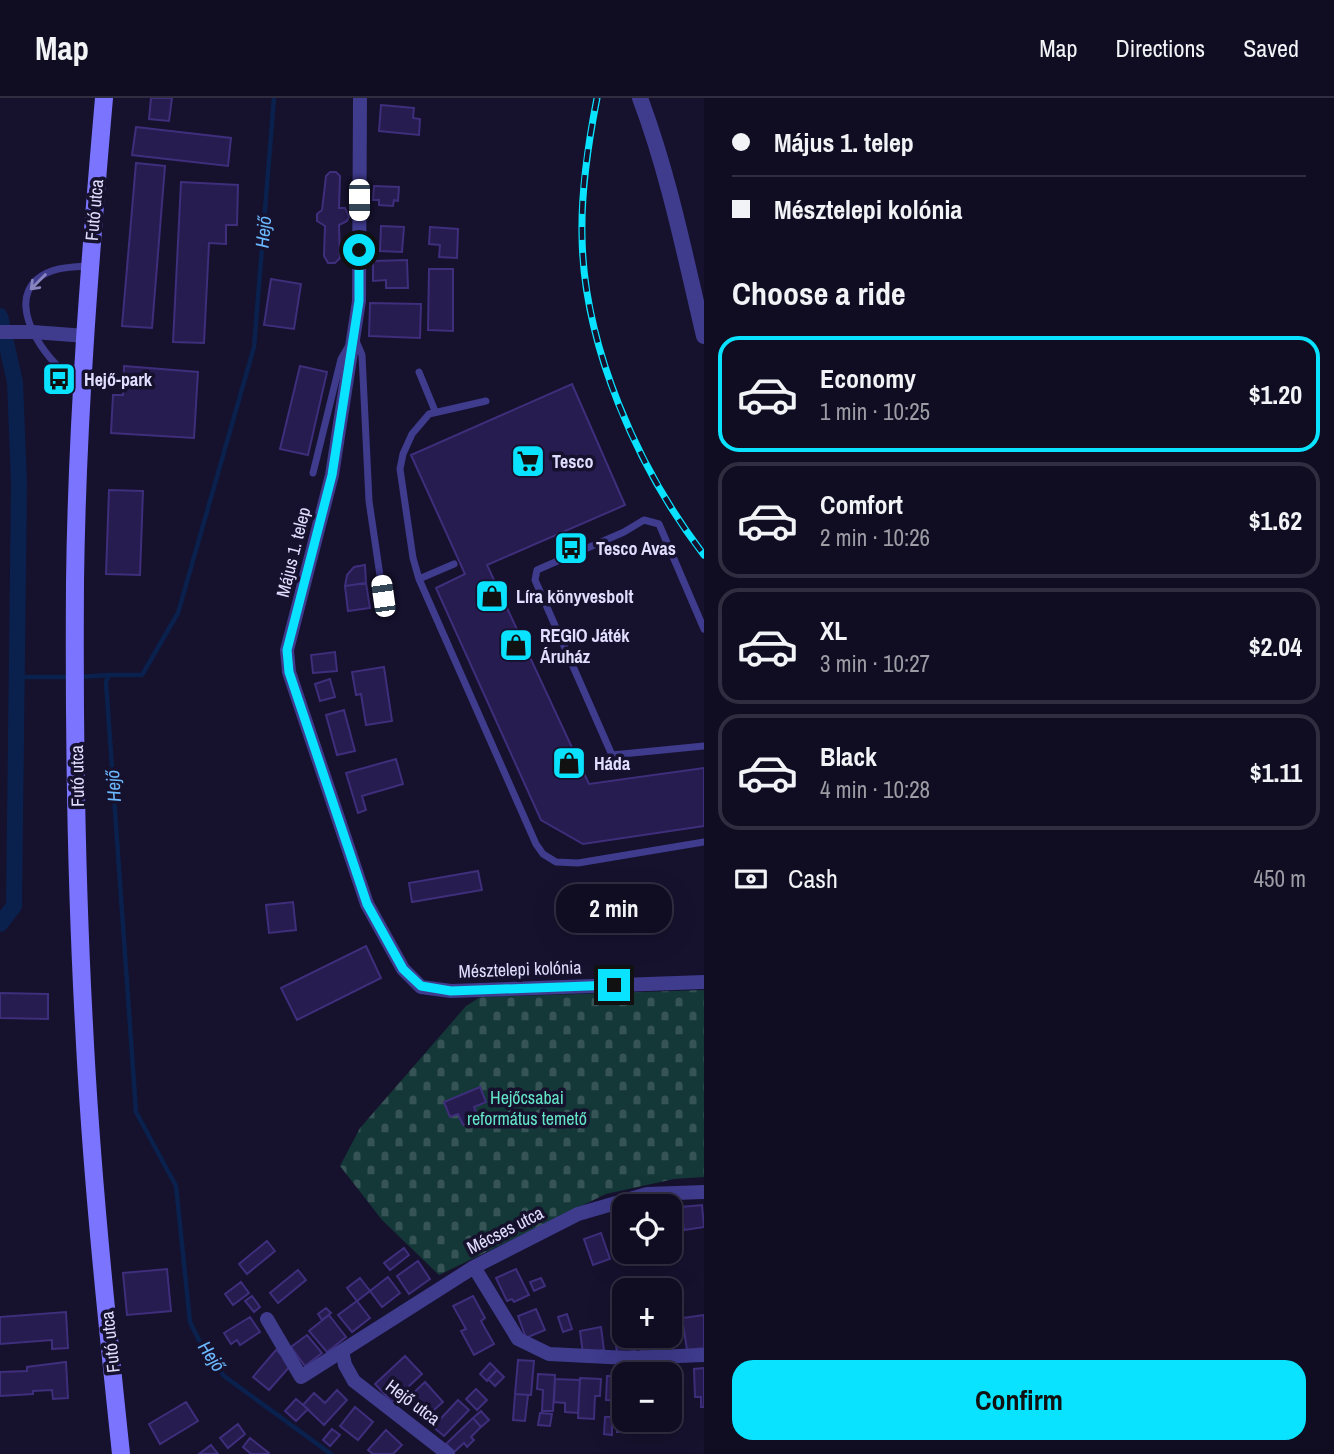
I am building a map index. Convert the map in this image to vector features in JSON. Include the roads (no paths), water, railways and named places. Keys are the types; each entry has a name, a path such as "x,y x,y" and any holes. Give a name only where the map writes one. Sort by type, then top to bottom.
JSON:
{"main road":[{"name":"Futó utca","path":"104,98 88,266 82,385 75,578 75,675 84,1029 121,1454"}],"street":[{"name":"Május 1. telep","path":"360,98 359,301 332,475 287,650 289,672 367,904 403,969 421,986"},
{"path":"640,98 652,128 704,336"},
{"path":"7,332 86,336"},
{"name":"Mésztelepi kolónia","path":"421,986 451,991 704,982"},
{"name":"Mécses utca","path":"267,1319 301,1377 474,1267 578,1214 647,1194 704,1192"},
{"path":"474,1267 518,1339 549,1354 628,1358 704,1355"},
{"name":"Hejő utca","path":"342,1351 345,1366 354,1381 442,1447 447,1454"}],"lane":[{"path":"82,385 64,375 43,352 33,332 27,310 28,293 34,282 56,270 88,266"},
{"path":"313,473 341,359 354,337"},
{"path":"354,337 362,355 369,501 383,596"},
{"path":"419,372 435,411"},
{"path":"485,401 429,414 412,434 400,469 413,558 419,579 536,844 543,854 556,862 578,863 704,842"},
{"path":"704,629 659,524 644,520 537,570 535,580 612,755 704,746"},
{"path":"419,579 454,564"}],"waterway":[{"name":"Hejő","path":"274,98 254,347 178,613 142,675 109,675 106,682 136,1112 176,1186 190,1322 200,1342 224,1376 331,1454"},
{"path":"0,316 15,382 19,484 14,906 0,924"},
{"path":"79,677 109,675"},
{"path":"16,677 70,677"}],"railway":[{"path":"597,98 586,166 582,218 585,277 592,319 604,362 637,445 657,484 704,555"}],"place":[{"name":"Hejő-park","path":"59,379"},
{"name":"Tesco","path":"528,461"},
{"name":"Tesco Avas","path":"571,548"},
{"name":"Líra könyvesbolt","path":"492,596"},
{"name":"REGIO Játék Áruház","path":"516,645"},
{"name":"Háda","path":"569,763"}],"park label":[{"name":"Hejőcsabai református temető","path":"527,1107"}]}
